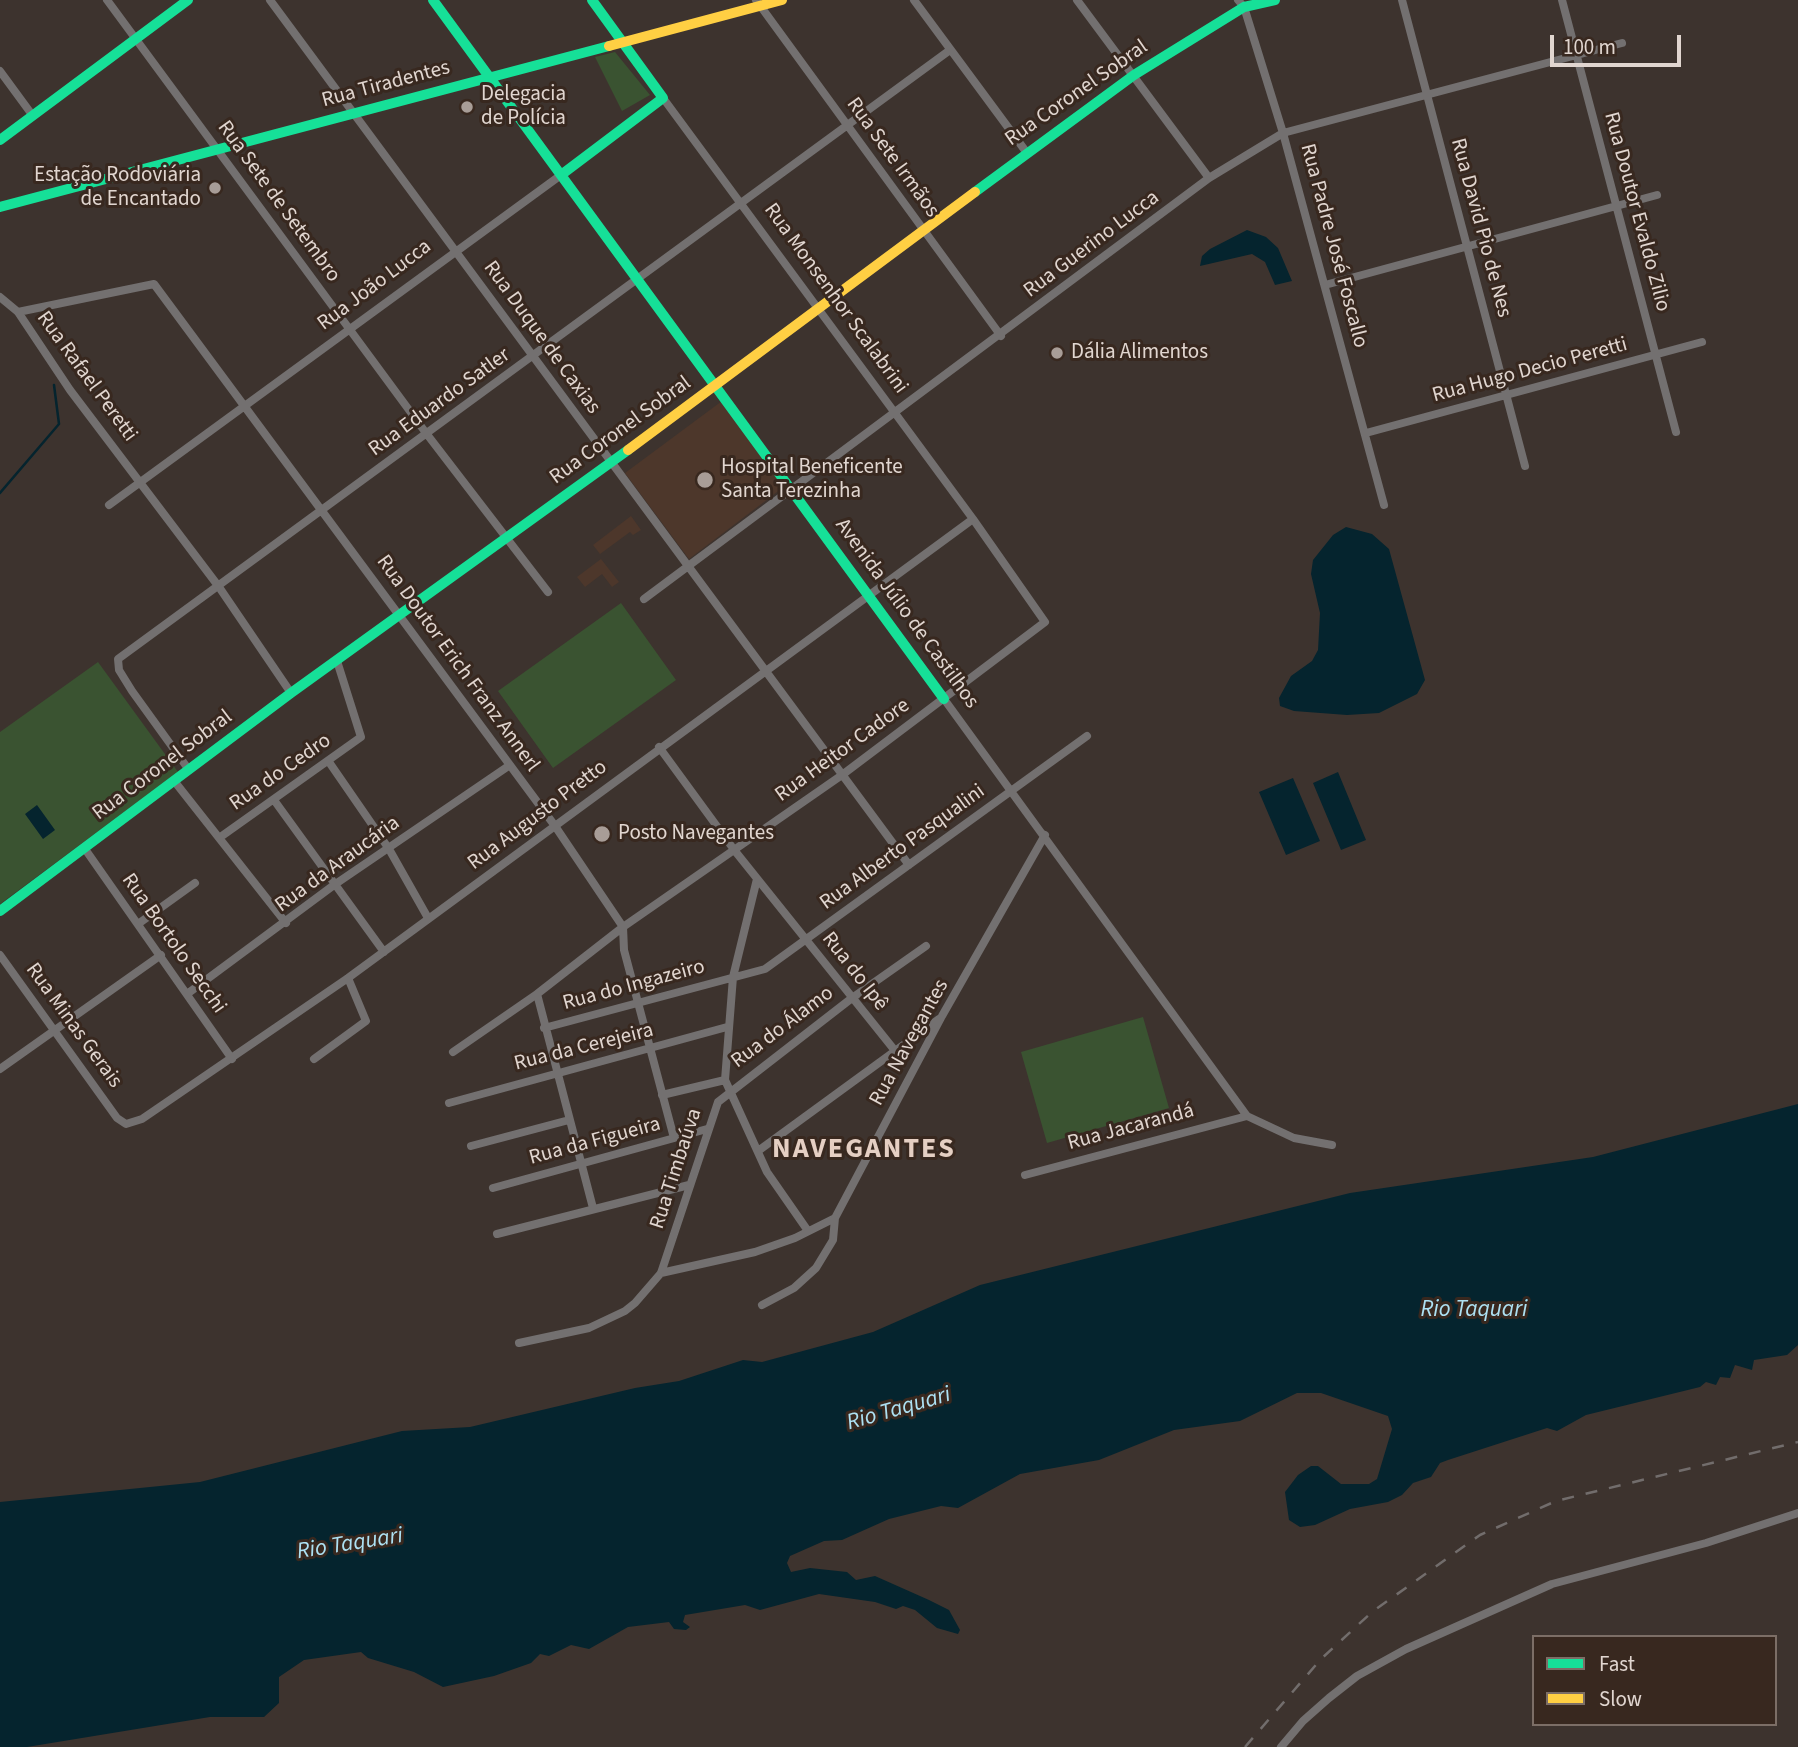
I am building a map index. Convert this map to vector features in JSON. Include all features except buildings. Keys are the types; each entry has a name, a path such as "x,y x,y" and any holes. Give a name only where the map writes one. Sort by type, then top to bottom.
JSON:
{"street":[{"name":"Rua Sete de Setembro","path":"107,0 426,433 548,592"},
{"path":"0,140 188,0"},
{"name":"Rua Duque de Caxias","path":"270,0 909,865"},
{"name":"Avenida Júlio de Castilhos","path":"433,0 871,596 1247,1116"},
{"name":"Rua Monsenhor Scalabrini","path":"592,0 896,413 1045,622"},
{"name":"Rua Tiradentes","path":"0,207 489,78 758,3 782,0"},
{"path":"914,0 1027,153"},
{"path":"1077,0 1209,178"},
{"name":"Rua Coronel Sobral","path":"0,911 291,693 611,463 922,229 1134,75 1241,4 1275,0"},
{"name":"Rua David Pio de Nes","path":"1402,0 1525,466"},
{"name":"Rua Doutor Evaldo Zilio","path":"1562,0 1676,432"},
{"name":"Rua Sete Irmãos","path":"758,3 1001,336"},
{"name":"Rua Padre José Foscallo","path":"1241,4 1283,133 1384,505"},
{"name":"Rua Guerino Lucca","path":"644,599 1001,336 1209,178 1283,133 1576,53 1622,43"},
{"name":"Rua Eduardo Satler","path":"189,770 132,691 119,670 118,659 950,50"},
{"path":"0,71 33,116"},
{"name":"Rua João Lucca","path":"109,505 663,98"},
{"path":"1325,285 1657,195"},
{"name":"Rua Doutor Erich Franz Annerl","path":"18,312 154,284 555,826 623,927 624,950 674,1138"},
{"name":"Rua Rafael Peretti","path":"1,300 18,312 70,390 141,480 219,587"},
{"name":"Rua Hugo Decio Peretti","path":"1366,433 1702,342"},
{"name":"Rua Augusto Pretto","path":"117,1118 126,1124 142,1119 348,978 973,519"},
{"path":"219,587 291,693"},
{"name":"Rua Heitor Cadore","path":"453,1052 537,994 623,927 842,775 1045,622"},
{"name":"Rua do Cedro","path":"219,838 361,737 337,661"},
{"name":"Rua Alberto Pasqualini","path":"733,977 765,969 1087,736"},
{"name":"Rua do Ipê","path":"659,747 735,851 895,1052"},
{"path":"329,762 388,849 428,918"},
{"name":"Rua da Araucária","path":"187,994 334,885 510,765"},
{"path":"175,782 286,923"},
{"path":"274,800 384,952"},
{"name":"Rua Navegantes","path":"762,1305 794,1288 816,1268 833,1240 835,1217 942,1016 1045,835"},
{"name":"Rua Bortolo Secchi","path":"85,849 232,1059"},
{"path":"757,879 733,977 727,1027 725,1080 767,1172 808,1231"},
{"path":"138,924 195,883"},
{"name":"Rua do Álamo","path":"730,1090 926,946"},
{"name":"Rua Minas Gerais","path":"0,955 117,1118"},
{"path":"0,1069 161,955"},
{"name":"Rua do Ingazeiro","path":"544,1028 733,977"},
{"path":"314,1059 366,1021 348,978"},
{"path":"537,994 593,1208"},
{"path":"758,1152 942,1016"},
{"name":"Rua da Cerejeira","path":"450,1102 556,1072 651,1050 727,1027"},
{"path":"662,1095 725,1080"},
{"name":"Rua Timbaúva","path":"519,1343 589,1328 625,1311 661,1273 707,1129 718,1102 730,1090"},
{"path":"1247,1116 1294,1138 1332,1145"},
{"name":"Rua Jacarandá","path":"1025,1175 1247,1116"},
{"path":"471,1146 569,1119"},
{"name":"Rua da Figueira","path":"493,1188 707,1129"},
{"path":"497,1234 689,1185"},
{"path":"661,1273 755,1252 835,1217"},
{"path":"1281,1747 1303,1721 1357,1676 1406,1649 1552,1584 1706,1544 1798,1513"}],"shaded area":[{"name":"Hospital Beneficente Santa Terezinha","path":"722,401 785,486 689,559 625,473"},
{"path":"631,516 641,530 633,535 630,532 600,554 593,545"},
{"path":"601,559 619,582 612,587 602,574 585,587 577,577"}],"green space":[{"path":"615,52 650,95 622,111 595,57"},
{"path":"621,603 676,680 553,768 498,691"},
{"path":"98,662 178,772 0,904 0,732"},
{"path":"1143,1017 1169,1108 1047,1143 1021,1052"}],"water":[{"path":"1247,230 1266,237 1278,248 1292,281 1275,285 1265,262 1252,254 1200,266 1202,256 1210,249"},
{"path":"1346,527 1372,534 1389,549 1425,680 1417,694 1379,713 1347,715 1294,711 1280,706 1279,698 1291,676 1312,661 1318,650 1320,613 1311,574 1313,560 1333,535"},
{"path":"1338,772 1366,840 1341,850 1313,783"},
{"path":"1293,778 1320,841 1286,855 1259,792"},
{"path":"37,805 55,830 43,839 25,814"},
{"name":"Rio Taquari","path":"1798,1104 1798,1345 1787,1355 1754,1360 1752,1370 1735,1365 1730,1378 1720,1377 1716,1385 1706,1382 1700,1387 1586,1415 1557,1431 1547,1428 1448,1460 1440,1463 1431,1477 1413,1483 1402,1495 1388,1502 1350,1509 1315,1525 1300,1527 1289,1520 1285,1492 1298,1475 1311,1466 1318,1466 1341,1484 1369,1484 1377,1479 1392,1429 1388,1416 1321,1393 1297,1393 1240,1421 1174,1430 1099,1460 1020,1474 958,1508 941,1506 889,1519 842,1540 824,1541 790,1556 787,1563 791,1572 810,1568 847,1572 856,1580 875,1576 929,1600 949,1610 960,1630 958,1634 937,1628 915,1610 903,1606 896,1609 875,1602 819,1594 760,1610 745,1605 685,1615 683,1622 690,1627 686,1630 674,1629 669,1622 628,1627 589,1649 571,1645 549,1656 540,1654 531,1663 494,1676 443,1687 414,1672 368,1658 361,1652 304,1660 279,1677 279,1703 264,1717 210,1717 27,1747 0,1747 0,1502 200,1482 402,1431 470,1427 635,1388 679,1381 743,1360 762,1362 873,1332 980,1285 1350,1193 1593,1157"}],"waterway":[{"path":"0,493 59,424 54,385"}],"railway":[{"path":"1245,1747 1321,1659 1372,1612 1480,1535 1556,1501 1798,1442"}],"traffic: fast":[{"path":"0,140 188,0"},
{"path":"433,0 944,699"},
{"path":"561,175 663,98 592,0"},
{"path":"975,192 1134,75 1244,7 1275,0"},
{"path":"0,207 609,46"},
{"path":"0,911 291,693 628,450"}],"traffic: slow":[{"path":"609,46 782,0"},
{"path":"628,450 975,192"}],"place":[{"name":"Delegacia de Polícia","path":"467,107"},
{"name":"Estação Rodoviária de Encantado","path":"215,188"},
{"name":"Dália Alimentos","path":"1057,353"},
{"name":"Hospital Beneficente Santa Terezinha","path":"705,480"},
{"name":"Posto Navegantes","path":"602,834"}],"district":[{"name":"NAVEGANTES","path":"864,1151"}]}
